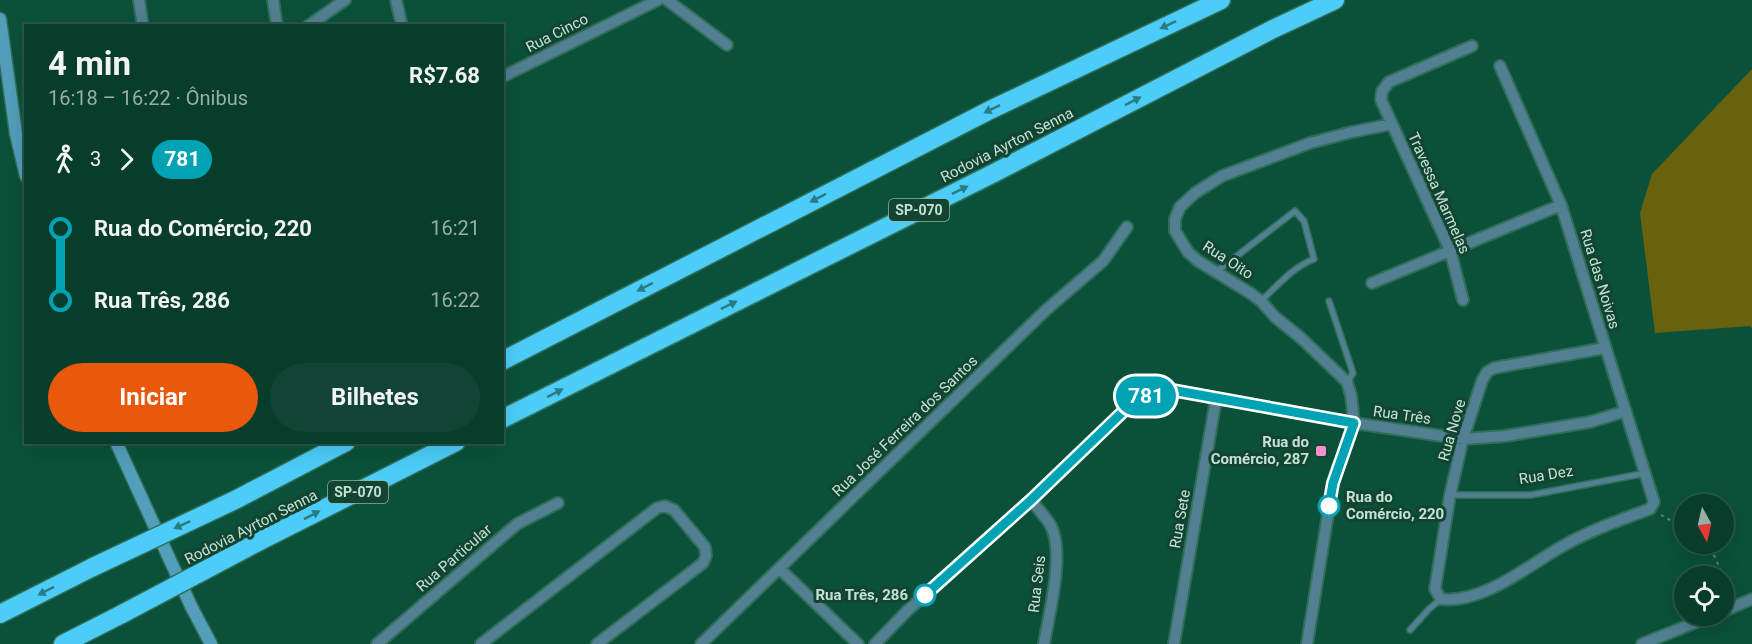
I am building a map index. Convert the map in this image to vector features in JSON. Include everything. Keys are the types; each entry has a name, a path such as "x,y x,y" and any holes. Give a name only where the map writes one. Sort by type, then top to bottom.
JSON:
{"highway":[{"path":"504,360 990,110 1221,0"},
{"name":"Rodovia Ayrton Senna","path":"504,418 983,178 1273,28 1335,0"},
{"name":"Rodovia Ayrton Senna","path":"0,614 235,500 342,444"},
{"name":"Rodovia Ayrton Senna","path":"63,644 452,444"}],"street":[{"path":"139,0 143,24"},
{"path":"273,0 277,24"},
{"path":"311,24 345,0"},
{"path":"396,0 402,24"},
{"name":"Rua Cinco","path":"504,76 658,0"},
{"path":"667,0 727,45"},
{"path":"0,19 1,44 21,135 24,160"},
{"name":"Travessa Marmelas","path":"1463,300 1450,250 1381,100 1382,91 1389,82 1472,46"},
{"name":"Rua das Noivas","path":"1500,66 1561,205 1646,473 1654,502 1651,508"},
{"name":"Rua Oito","path":"1347,382 1275,317 1261,301 1198,261 1188,252 1175,231 1175,219 1180,207 1222,176 1310,143 1392,124"},
{"path":"1372,283 1561,205"},
{"name":"Rua José Ferreira dos Santos","path":"701,644 1046,310 1103,261 1127,227"},
{"name":"Rua Nove","path":"1441,599 1435,589 1450,495 1463,439 1487,372 1494,368 1605,348"},
{"path":"1307,644 1333,483 1354,423 1347,382"},
{"name":"Rua Três","path":"876,644 907,611 1031,500 1133,402 1153,392 1172,390 1354,423 1463,439 1505,436 1590,422 1626,411"},
{"name":"Rua Sete","path":"1174,644 1216,399"},
{"path":"117,444 191,606 211,644"},
{"name":"Rua Seis","path":"1031,500 1051,527 1057,553 1044,644"},
{"name":"Rua Particular","path":"377,644 517,524 558,503"},
{"path":"482,644 657,508 665,506 674,510 705,547 706,556 703,563 597,644"},
{"path":"1441,599 1449,600 1497,586 1562,546 1651,508"},
{"path":"780,569 858,644"},
{"path":"1735,606 1752,599"},
{"path":"1642,644 1687,626"}],"lane":[{"path":"1216,272 1295,211 1304,221 1314,259 1295,270 1261,301"},
{"path":"1329,301 1353,373 1347,382"},
{"name":"Rua Dez","path":"1450,495 1531,495 1646,473"},
{"path":"1410,630 1441,599"}],"path":[{"path":"1651,508 1674,522"}],"shaded area":[{"path":"1752,69 1752,328 1750,326 1655,333 1640,213 1652,174"}],"bus line":[{"name":"781","path":"925,595 1031,500 1133,402 1153,392 1172,390 1354,423 1333,483 1329,506"}],"place":[{"name":"Rua do Comércio, 287","path":"1321,451"},
{"name":"Rua do Comércio, 220","path":"1329,506"},
{"name":"Rua Três, 286","path":"925,595"}]}
